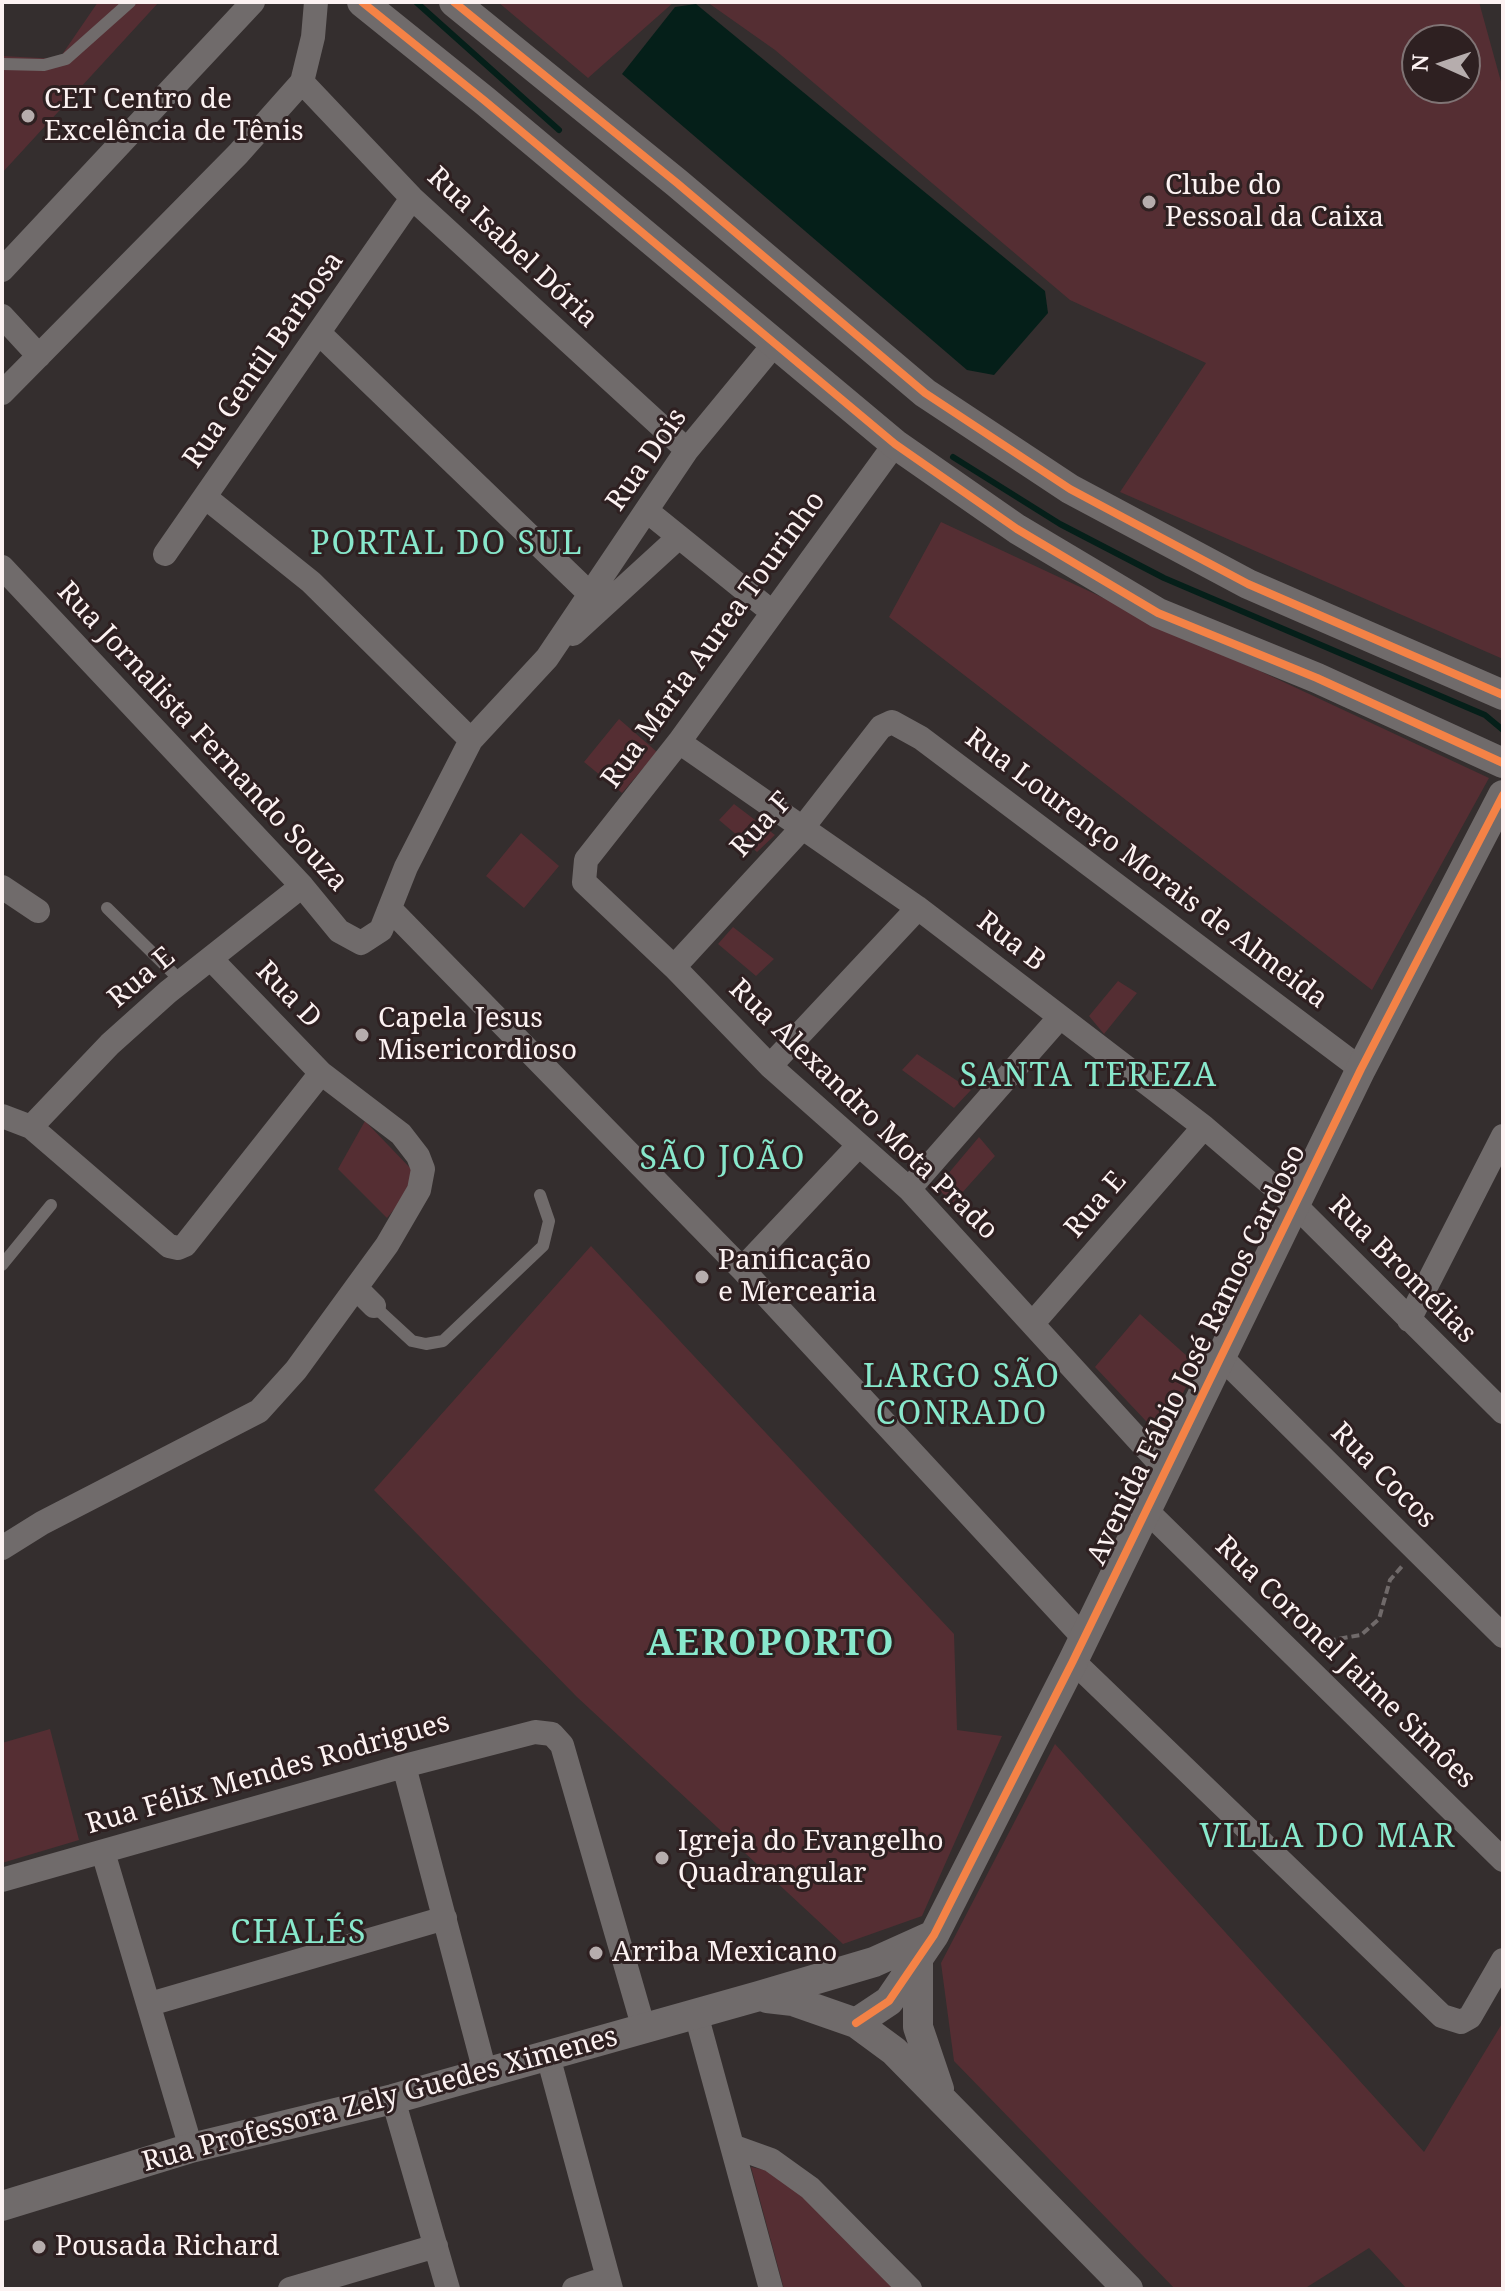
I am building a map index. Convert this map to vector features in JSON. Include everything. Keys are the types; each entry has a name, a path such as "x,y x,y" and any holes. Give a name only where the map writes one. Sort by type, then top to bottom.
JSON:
{"street":[{"path":"2,270 253,2"},
{"path":"2,393 238,154 302,82 313,37 316,2"},
{"path":"362,2 776,342 895,444 1017,529 1158,613 1317,678 1503,763"},
{"path":"454,2 677,183 925,393 1070,489 1248,584 1503,695"},
{"name":"Rua Isabel Dória","path":"302,82 412,198 687,450"},
{"name":"Rua Gentil Barbosa","path":"165,554 412,198"},
{"path":"2,316 39,356"},
{"path":"320,334 589,593"},
{"name":"Rua Dois","path":"547,658 687,450 776,342"},
{"name":"Rua Maria Aurea Tourinho","path":"582,872 586,860 679,742 895,444"},
{"path":"205,497 311,582 471,740"},
{"path":"647,511 772,612"},
{"name":"Rua Dois","path":"361,943 381,930 392,911 406,867 471,740 547,658 679,537"},
{"name":"Rua Jornalista Fernando Souza","path":"2,567 302,886 339,931 361,943"},
{"name":"Rua F","path":"674,967 804,826 881,727 892,722"},
{"name":"Rua Lourenço Morais de Almeida","path":"892,722 921,738 1361,1069"},
{"name":"Rua B","path":"679,742 918,908 1204,1127 1294,1204"},
{"name":"Avenida Fábio José Ramos Cardoso","path":"856,2023 889,2001 918,1963 934,1935 1079,1649 1164,1468 1361,1069 1503,795"},
{"name":"Rua Alexandro Mota Prado","path":"582,872 588,888 674,967 770,1066 909,1189 1164,1468"},
{"name":"Rua E","path":"31,1127 110,1044 302,886"},
{"path":"2,887 38,911"},
{"path":"770,1066 918,908"},
{"path":"392,911 742,1269 1079,1649 1442,2016 1461,2022 1470,2017 1503,1960"},
{"name":"Rua D","path":"212,960 321,1073 401,1134 418,1156 423,1169 419,1190 356,1288"},
{"path":"909,1189 1060,1017"},
{"path":"2,1116 31,1127 169,1246 178,1248 185,1245 321,1073"},
{"name":"Rua E","path":"1033,1323 1204,1127"},
{"path":"1409,1320 1503,1136"},
{"path":"742,1269 859,1145"},
{"name":"Rua Bromélias","path":"1294,1204 1503,1412"},
{"path":"2,1548 42,1523 259,1411 296,1370 356,1288 374,1306"},
{"name":"Rua Cocos","path":"1221,1357 1503,1636"},
{"name":"Rua Coronel Jaime Simôes","path":"1145,1509 1503,1860"},
{"name":"Rua Félix Mendes Rodrigues","path":"2,1880 404,1766 535,1732 552,1734 562,1745 644,2029"},
{"path":"404,1766 485,2072"},
{"path":"103,1852 191,2148"},
{"path":"150,2004 445,1918"},
{"name":"Rua Professora Zely Guedes Ximenes","path":"2,2206 191,2148 393,2099 759,1996 874,1962 934,1935"},
{"path":"918,1963 915,1997 918,2027 943,2098"},
{"path":"759,1996 793,2001 856,2023 894,2051 1128,2289"},
{"path":"696,2014 771,2289"},
{"path":"548,2056 610,2283 574,2289"},
{"path":"393,2099 448,2289"},
{"path":"732,2146 771,2160 810,2188 910,2289"},
{"path":"290,2289 436,2246"}],"lane":[{"path":"2,64 44,65 66,59 130,2"},
{"path":"107,908 182,982"},
{"path":"374,1306 412,1341 426,1344 443,1341 543,1246 549,1221 540,1195"},
{"path":"2,1265 51,1205"}],"path":[{"path":"1303,1665 1332,1640 1361,1635 1379,1619 1390,1580 1416,1551"}],"shaded area":[{"name":"CET Centro de Excelência de Tênis","path":"98,2 159,2 2,173 2,56 59,59"},
{"path":"498,2 674,2 588,78"},
{"path":"707,2 1479,2 1503,89 1503,659 1120,492 1206,363 1070,300 775,50"},
{"path":"696,4 1045,291 1048,313 994,375 967,370 622,74 675,7"},
{"path":"941,522 1489,778 1372,990 889,617"},
{"path":"619,719 657,752 622,793 584,762"},
{"path":"734,804 775,835 757,852 719,820"},
{"path":"521,833 559,866 524,908 486,876"},
{"path":"733,927 774,959 756,976 718,944"},
{"path":"1118,981 1137,993 1104,1034 1089,1016"},
{"path":"917,1054 971,1090 954,1108 902,1070"},
{"path":"365,1121 414,1172 414,1185 387,1218 338,1169"},
{"path":"979,1137 995,1156 952,1204 937,1187"},
{"path":"591,1246 954,1634 957,1730 1002,1736 922,1916 843,1944 577,1697 374,1490"},
{"path":"1140,1314 1197,1365 1161,1437 1095,1367"},
{"path":"50,1729 79,1840 2,1863 2,1743"},
{"path":"1055,1744 1424,2152 1503,2022 1503,2289 1407,2289 1369,2248 1304,2289 1175,2289 954,2061 941,1963"},
{"path":"751,2167 784,2174 900,2289 784,2289"}],"waterway":[{"path":"416,2 559,130"},
{"path":"953,457 1060,524 1164,578 1485,715 1503,730"}],"cycle path":[{"path":"362,2 895,444 1017,529 1158,613 1317,678 1503,763"},
{"path":"454,2 677,183 925,393 1070,489 1248,584 1503,695"},
{"path":"856,2023 889,2001 934,1935 1073,1661 1361,1069 1503,795"}],"place":[{"name":"CET Centro de Excelência de Tênis","path":"28,116"},
{"name":"Clube do Pessoal da Caixa","path":"1149,202"},
{"name":"Capela Jesus Misericordioso","path":"362,1035"},
{"name":"Panificação e Mercearia","path":"702,1277"},
{"name":"Igreja do Evangelho Quadrangular","path":"662,1858"},
{"name":"Arriba Mexicano","path":"596,1953"},
{"name":"Pousada Richard","path":"39,2247"}],"district":[{"name":"PORTAL DO SUL","path":"447,545"},
{"name":"SANTA TEREZA","path":"1089,1077"},
{"name":"SÃO JOÃO","path":"723,1160"},
{"name":"LARGO SÃO CONRADO","path":"962,1396"},
{"name":"AEROPORTO","path":"771,1645"},
{"name":"VILLA DO MAR","path":"1328,1838"},
{"name":"CHALÉS","path":"299,1934"}]}
